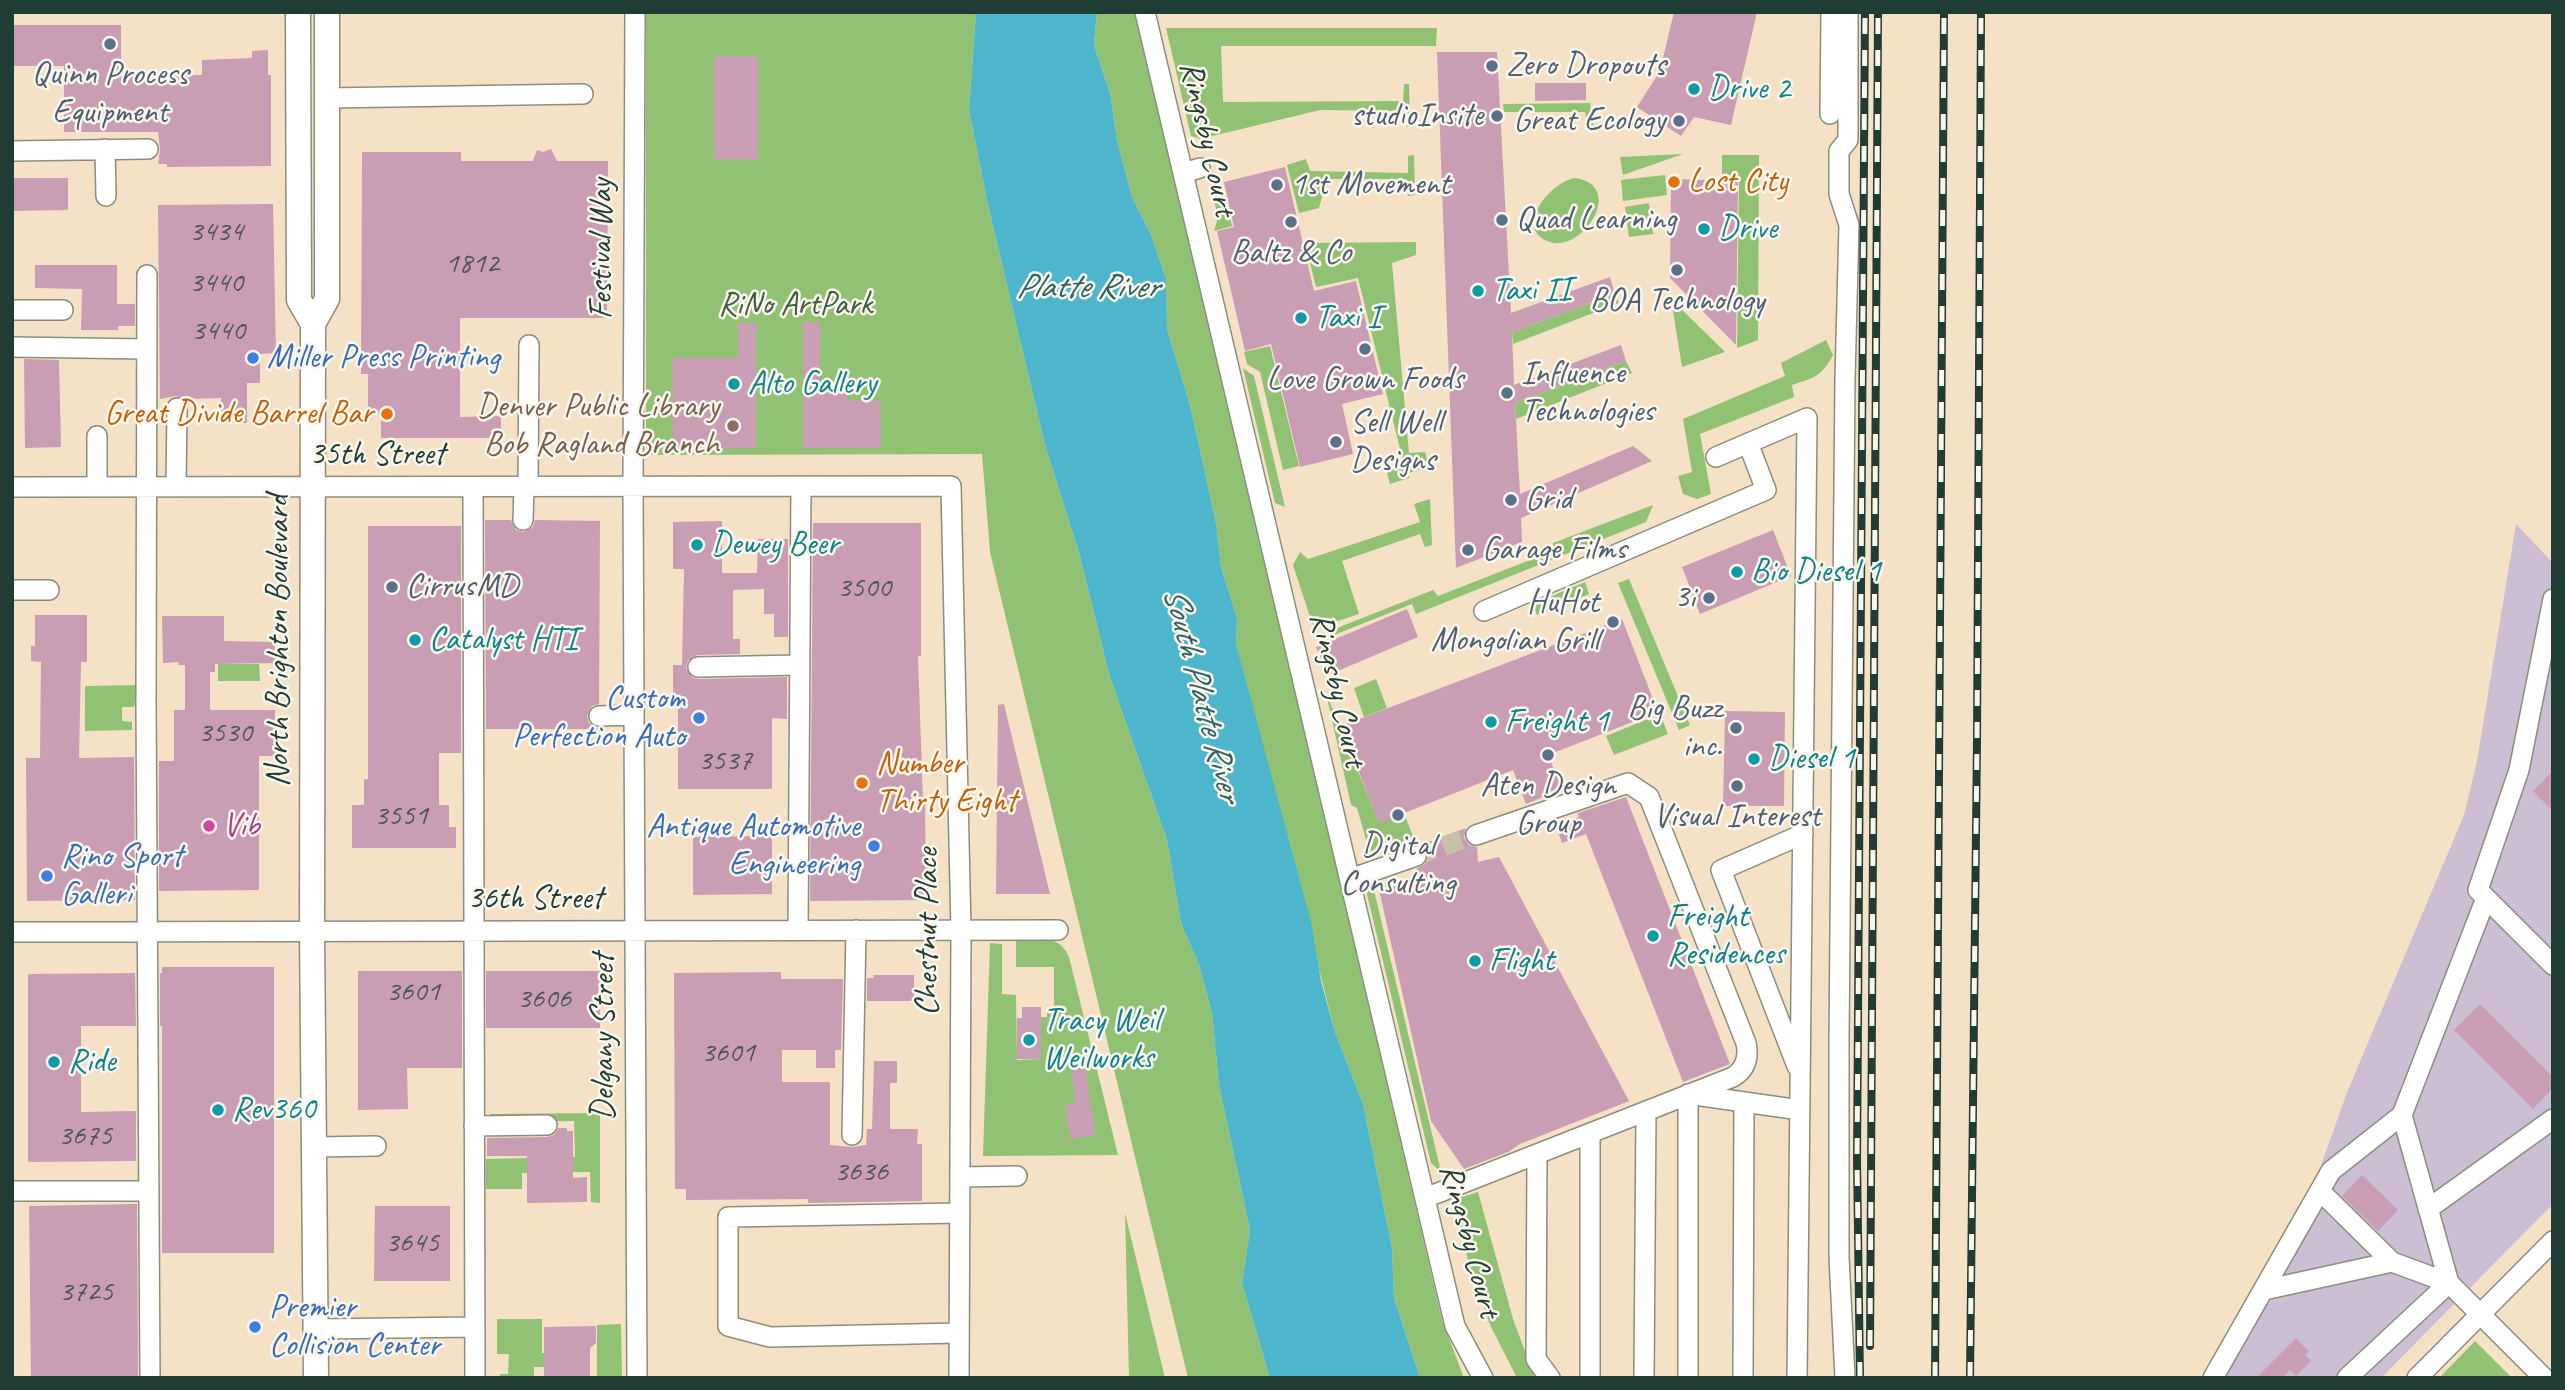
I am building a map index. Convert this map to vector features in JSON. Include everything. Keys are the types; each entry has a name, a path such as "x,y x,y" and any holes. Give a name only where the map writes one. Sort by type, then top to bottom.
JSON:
{"main road":[{"name":"North Brighton Boulevard","path":"298,12 299,300 313,324"},
{"name":"North Brighton Boulevard","path":"316,1378 312,931 313,324 327,299 327,12"}],"street":[{"name":"Festival Way","path":"633,486 635,12"},
{"name":"Ringsby Court","path":"1145,12 1191,170 1350,879 1455,1326 1483,1378"},
{"path":"1830,114 1831,12"},
{"path":"1845,1378 1839,1257 1839,1052 1849,225 1839,194 1839,151 1849,140 1848,12"},
{"path":"327,98 583,94"},
{"path":"106,149 106,196"},
{"path":"12,151 148,149"},
{"path":"147,275 150,1378"},
{"path":"12,310 63,310"},
{"path":"523,520 529,345"},
{"path":"12,347 146,349"},
{"path":"176,486 177,408"},
{"path":"1716,457 1807,418 1797,1378"},
{"path":"97,436 97,486"},
{"path":"1484,611 1766,489 1748,443"},
{"name":"Delgany Street","path":"633,486 637,1378"},
{"path":"798,930 801,486"},
{"name":"35th Street","path":"12,487 951,486"},
{"name":"Chestnut Place","path":"951,486 961,930 959,1378"},
{"path":"473,487 474,931 468,1133 475,1378"},
{"path":"12,590 49,590"},
{"path":"2553,599 2550,625 2519,770 2478,890 2553,965"},
{"path":"698,667 800,666"},
{"path":"599,716 634,715"},
{"path":"1425,1198 1737,1074 1747,1060 1748,1051 1649,797 1628,783 1476,835"},
{"path":"1801,1077 1721,870 1803,834"},
{"path":"1350,879 1416,856"},
{"path":"2213,1378 2331,1171 2402,1115 2486,898"},
{"path":"852,1135 856,930"},
{"name":"36th Street","path":"12,932 1058,930"},
{"path":"1688,1094 1800,1110"},
{"path":"1688,1094 1688,1378"},
{"path":"1743,1378 1744,1102"},
{"path":"1644,1378 1646,1111"},
{"path":"2402,1115 2449,1283"},
{"path":"2428,1209 2553,1119"},
{"path":"468,1133 547,1125"},
{"path":"1590,1133 1590,1378"},
{"path":"316,1147 376,1146"},
{"path":"1537,1154 1536,1359 1550,1378"},
{"path":"960,1177 1017,1176"},
{"path":"12,1191 140,1191"},
{"path":"2320,1191 2392,1262 2449,1283 2480,1314 2517,1338 2544,1378"},
{"path":"959,1333 770,1337 728,1326 727,1217 960,1213"},
{"path":"2417,1378 2553,1241"},
{"path":"2264,1290 2392,1262"},
{"path":"2347,1378 2449,1283"},
{"path":"316,1329 475,1327"}],"shaded area":[{"path":"2516,524 2553,563 2553,1204 2381,1378 2205,1378 2314,1185 2348,1090 2464,815 2477,761"}],"green space":[{"name":"RiNo ArtPark","path":"646,12 976,12 969,110 988,205 1045,445 1080,556 1109,674 1167,840 1181,923 1199,965 1212,1013 1219,1085 1250,1230 1242,1283 1270,1378 1188,1378 990,552 982,454 646,455"},
{"path":"1097,12 1134,12 1442,1320 1464,1378 1420,1378 1394,1298 1392,1248 1363,1104 1335,1032 1236,644 1237,618 1221,567 1216,523 1190,405 1167,329 1166,278 1151,235 1132,197 1117,140 1110,93 1094,45"},
{"path":"1166,28 1437,28 1436,46 1221,46 1223,102 1403,101 1404,84 1409,84 1410,126 1407,127 1405,111 1320,110 1200,139 1191,136"},
{"path":"1590,103 1594,128 1588,129 1585,112 1504,112 1503,104"},
{"path":"1683,154 1623,175 1620,157"},
{"path":"1414,155 1415,195 1408,196 1406,179 1327,179 1319,208 1299,213 1287,165 1306,159 1310,171 1408,173 1408,156"},
{"path":"1722,155 1759,155 1758,340 1737,348 1739,176 1722,175"},
{"path":"1665,175 1667,195 1623,201 1621,180"},
{"path":"1575,178 1590,183 1598,193 1594,217 1586,229 1575,238 1562,243 1550,242 1539,236 1534,227 1535,217 1539,207 1555,188"},
{"path":"1221,181 1232,226 1214,231 1218,217 1210,184"},
{"path":"1649,203 1653,234 1629,237 1625,207"},
{"path":"1416,242 1416,255 1392,263 1409,453 1425,452 1429,466 1409,473 1409,478 1390,484 1386,469 1404,465 1358,278 1316,287 1305,243"},
{"path":"1615,294 1619,303 1513,344 1512,332"},
{"path":"1671,299 1725,352 1682,367"},
{"path":"1826,340 1833,355 1817,375 1792,385 1794,397 1700,434 1711,494 1697,499 1683,494 1678,476 1692,472 1683,419 1785,376 1781,363"},
{"path":"1270,346 1299,466 1283,470 1260,372 1247,364 1244,352"},
{"path":"1626,361 1632,373 1516,419 1515,403"},
{"path":"1243,368 1254,376 1285,507 1275,503"},
{"path":"1430,499 1432,545 1425,547 1420,534 1342,561 1359,614 1314,629 1293,565 1300,552 1308,559 1420,522 1414,504"},
{"path":"1653,505 1646,522 1416,614 1412,604 1319,641 1317,636 1433,590 1438,596 1553,551 1553,543"},
{"path":"1629,579 1690,725 1679,730 1618,583"},
{"path":"1585,582 1589,594 1537,615 1533,604"},
{"path":"218,664 259,664 260,681 218,681"},
{"path":"1376,679 1387,708 1364,717 1354,688"},
{"path":"142,685 142,701 135,701 134,707 122,707 122,721 132,722 132,730 85,731 85,686"},
{"path":"1326,693 1379,822 1404,813 1414,839 1371,857 1357,808 1351,805"},
{"path":"1660,714 1668,734 1614,755 1606,736"},
{"path":"1372,882 1441,1172 1431,1163 1367,894"},
{"path":"1016,940 1053,941 1065,949 1069,957 1118,1155 983,1156 990,943 1002,944 1002,994 1016,995 1017,1060 1041,1059 1041,1017 1047,1017 1047,1010 1054,1009 1054,967 1016,967"},
{"path":"600,1113 600,1203 591,1202 590,1172 522,1173 522,1189 486,1189 486,1159 575,1157 574,1121 490,1122 490,1114"},
{"path":"1478,1192 1513,1319 1535,1378 1517,1378 1490,1325 1470,1268 1453,1200"},
{"path":"1125,1213 1165,1378 1129,1378"},
{"path":"497,1319 542,1319 542,1353 587,1353 587,1367 534,1367 534,1378 500,1378 500,1374 508,1374 509,1354 497,1354"},
{"path":"621,1324 622,1378 597,1378 597,1325"},
{"path":"2475,1341 2512,1378 2439,1378"}],"water":[{"name":"Platte River","path":"976,12 1097,12 1094,45 1110,93 1117,140 1132,197 1151,235 1166,278 1167,329 1190,405 1216,523 1221,567 1237,618 1236,644 1311,922 1321,981 1335,1032 1363,1104 1392,1248 1394,1298 1420,1378 1270,1378 1242,1283 1250,1230 1219,1085 1212,1013 1199,965 1181,923 1167,840 1109,674 1080,556 1045,445 988,205 969,110"}],"building":[{"name":"Drive 2","path":"1674,12 1757,12 1731,125 1694,117 1681,136 1637,107 1660,71"},
{"path":"12,25 121,25 121,76 202,75 202,60 252,58 252,51 268,50 268,75 271,75 271,166 167,167 167,164 158,164 158,132 64,132 64,66 12,66"},
{"name":"Taxi II","path":"1437,52 1497,52 1511,313 1610,277 1615,294 1512,332 1514,385 1621,345 1626,361 1515,403 1520,494 1633,446 1652,461 1521,518 1522,542 1456,568"},
{"path":"714,56 758,56 758,159 714,159"},
{"path":"1535,83 1586,83 1586,100 1535,101"},
{"path":"551,149 557,161 608,161 607,318 460,318 460,417 501,416 501,438 381,438 381,414 368,414 368,374 361,374 362,152 461,152 461,161 533,161 537,150 543,152"},
{"name":"Taxi I","path":"1285,167 1314,291 1356,281 1383,394 1342,404 1353,454 1300,467 1271,344 1245,351 1217,231 1234,227 1224,182"},
{"path":"12,178 68,178 68,210 12,211"},
{"name":"Drive","path":"1671,179 1738,181 1736,345 1670,278"},
{"path":"273,204 276,353 260,354 260,383 247,383 247,423 221,423 221,398 184,399 176,396 160,399 158,205"},
{"path":"35,265 117,265 117,304 135,304 135,326 118,326 118,330 81,330 82,289 35,288"},
{"path":"803,322 820,322 820,390 847,390 847,400 881,400 881,448 803,448"},
{"path":"738,323 756,323 756,448 673,449 672,358 738,358"},
{"path":"24,359 59,360 61,447 25,448"},
{"path":"485,520 511,520 516,530 523,532 533,527 535,520 600,521 599,704 592,706 587,716 589,723 599,729 486,729"},
{"path":"722,521 722,573 757,573 758,539 788,539 788,637 774,637 774,614 764,614 764,589 733,590 733,639 740,639 740,654 697,655 688,661 686,668 692,677 698,679 787,677 787,719 772,718 772,789 678,789 678,704 673,704 673,665 682,665 684,569 673,569 673,522"},
{"name":"Number Thirty Eight","path":"813,523 921,523 921,656 918,656 925,802 926,900 810,901"},
{"name":"Catalyst HTI","path":"368,526 461,526 461,753 439,753 439,805 449,805 449,827 456,827 456,848 352,848 352,805 364,805 364,779 368,779"},
{"name":"Bio Diesel 1","path":"1773,530 1791,576 1700,614 1682,567"},
{"path":"1407,609 1418,637 1328,675 1316,647"},
{"path":"35,615 87,615 87,662 81,662 79,758 134,757 135,900 27,901 26,758 40,758 41,662 31,661 31,646 35,646"},
{"path":"162,616 224,616 224,641 275,642 275,663 215,664 215,672 210,672 210,710 275,710 275,756 259,756 259,890 159,891 159,761 174,761 174,710 185,710 185,665 178,665 179,662 163,663"},
{"name":"Freight 1","path":"1622,619 1658,712 1548,755 1562,789 1526,804 1513,770 1379,823 1341,726"},
{"path":"1004,704 1050,894 996,894 998,705"},
{"name":"Diesel 1","path":"1725,711 1785,712 1784,806 1723,806"},
{"path":"2553,771 2553,811 2533,791"},
{"name":"Freight Residences","path":"1626,797 1730,1064 1683,1082 1586,834 1562,843 1556,826 1579,817 1578,813"},
{"name":"Flight","path":"1466,828 1464,838 1469,845 1477,847 1478,862 1499,857 1629,1101 1464,1169 1431,1121 1378,885 1416,877 1416,869 1425,864 1428,858 1427,851 1421,845"},
{"path":"772,836 772,894 693,895 693,837"},
{"name":"Rev360","path":"162,967 274,967 274,1253 162,1253"},
{"path":"358,971 462,971 462,1068 407,1068 408,1109 358,1110"},
{"path":"486,971 600,971 600,1028 486,1028"},
{"path":"781,972 781,979 843,979 841,1050 835,1050 835,1068 816,1068 816,1050 782,1050 782,1082 830,1082 830,1145 866,1145 867,1129 872,1129 874,1061 897,1061 897,1083 890,1083 890,1129 918,1129 917,1144 922,1144 922,1201 808,1203 808,1199 686,1200 686,1189 675,1189 674,973"},
{"name":"Ride","path":"135,973 136,1026 81,1026 81,1112 136,1111 136,1161 28,1162 28,974"},
{"path":"873,975 914,975 914,1001 867,1001 867,978 874,978"},
{"path":"2480,1004 2553,1077 2553,1088 2533,1109 2454,1030"},
{"path":"1022,1007 1041,1007 1041,1059 1017,1059 1017,1018 1022,1018"},
{"path":"1085,1066 1095,1135 1070,1139 1065,1105 1075,1104 1072,1068"},
{"path":"558,1128 573,1131 573,1178 587,1177 587,1202 527,1203 527,1156 487,1156 487,1138 547,1137 554,1135"},
{"path":"2362,1175 2398,1210 2378,1231 2342,1196"},
{"path":"137,1204 138,1378 31,1378 29,1206"},
{"path":"375,1206 450,1206 450,1281 374,1281"},
{"path":"596,1326 596,1343 590,1348 590,1378 544,1378 544,1327"},
{"path":"2296,1338 2309,1351 2305,1355 2311,1361 2296,1376 2290,1370 2282,1378 2256,1378"}],"tunnel":[{"path":"1416,856 1476,835"}],"railway":[{"path":"1860,1378 1857,1160 1865,12"},
{"path":"1870,1346 1878,12"},
{"path":"1935,1378 1944,12"},
{"path":"1970,1378 1981,12"}],"place":[{"name":"Quinn Process Equipment","path":"110,44"},
{"name":"Zero Dropouts","path":"1492,66"},
{"name":"Drive 2","path":"1694,89"},
{"name":"studioInsite","path":"1497,116"},
{"name":"Great Ecology","path":"1679,121"},
{"name":"Lost City","path":"1674,182"},
{"name":"1st Movement","path":"1277,185"},
{"name":"Quad Learning","path":"1502,220"},
{"name":"Baltz & Co","path":"1291,222"},
{"name":"Drive","path":"1704,229"},
{"name":"BOA Technology","path":"1677,270"},
{"name":"Taxi II","path":"1478,291"},
{"name":"Taxi I","path":"1301,318"},
{"name":"Love Grown Foods","path":"1365,349"},
{"name":"Miller Press Printing","path":"253,358"},
{"name":"Alto Gallery","path":"734,384"},
{"name":"Influence Technologies","path":"1507,393"},
{"name":"Great Divide Barrel Bar","path":"387,414"},
{"name":"Denver Public Library Bob Ragland Branch","path":"733,426"},
{"name":"Sell Well Designs","path":"1336,442"},
{"name":"Grid","path":"1511,500"},
{"name":"Dewey Beer","path":"697,545"},
{"name":"Garage Films","path":"1468,550"},
{"name":"Bio Diesel 1","path":"1737,572"},
{"name":"CirrusMD","path":"392,587"},
{"name":"3i","path":"1709,598"},
{"name":"HuHot Mongolian Grill","path":"1613,622"},
{"name":"Catalyst HTI","path":"415,640"},
{"name":"Custom Perfection Auto","path":"699,718"},
{"name":"Freight 1","path":"1491,722"},
{"name":"Big Buzz inc.","path":"1736,728"},
{"name":"Aten Design Group","path":"1548,755"},
{"name":"Diesel 1","path":"1754,759"},
{"name":"Number Thirty Eight","path":"862,783"},
{"name":"Visual Interest","path":"1737,786"},
{"name":"Digital Consulting","path":"1398,815"},
{"name":"Vib","path":"209,826"},
{"name":"Antique Automotive Engineering","path":"874,846"},
{"name":"Rino Sport Galleri","path":"47,876"},
{"name":"Freight Residences","path":"1653,936"},
{"name":"Flight","path":"1475,961"},
{"name":"Tracy Weil Weilworks","path":"1029,1040"},
{"name":"Ride","path":"54,1062"},
{"name":"Rev360","path":"218,1110"},
{"name":"Premier Collision Center","path":"255,1327"}],"water label":[{"name":"South Platte River","path":"1201,694"}]}
